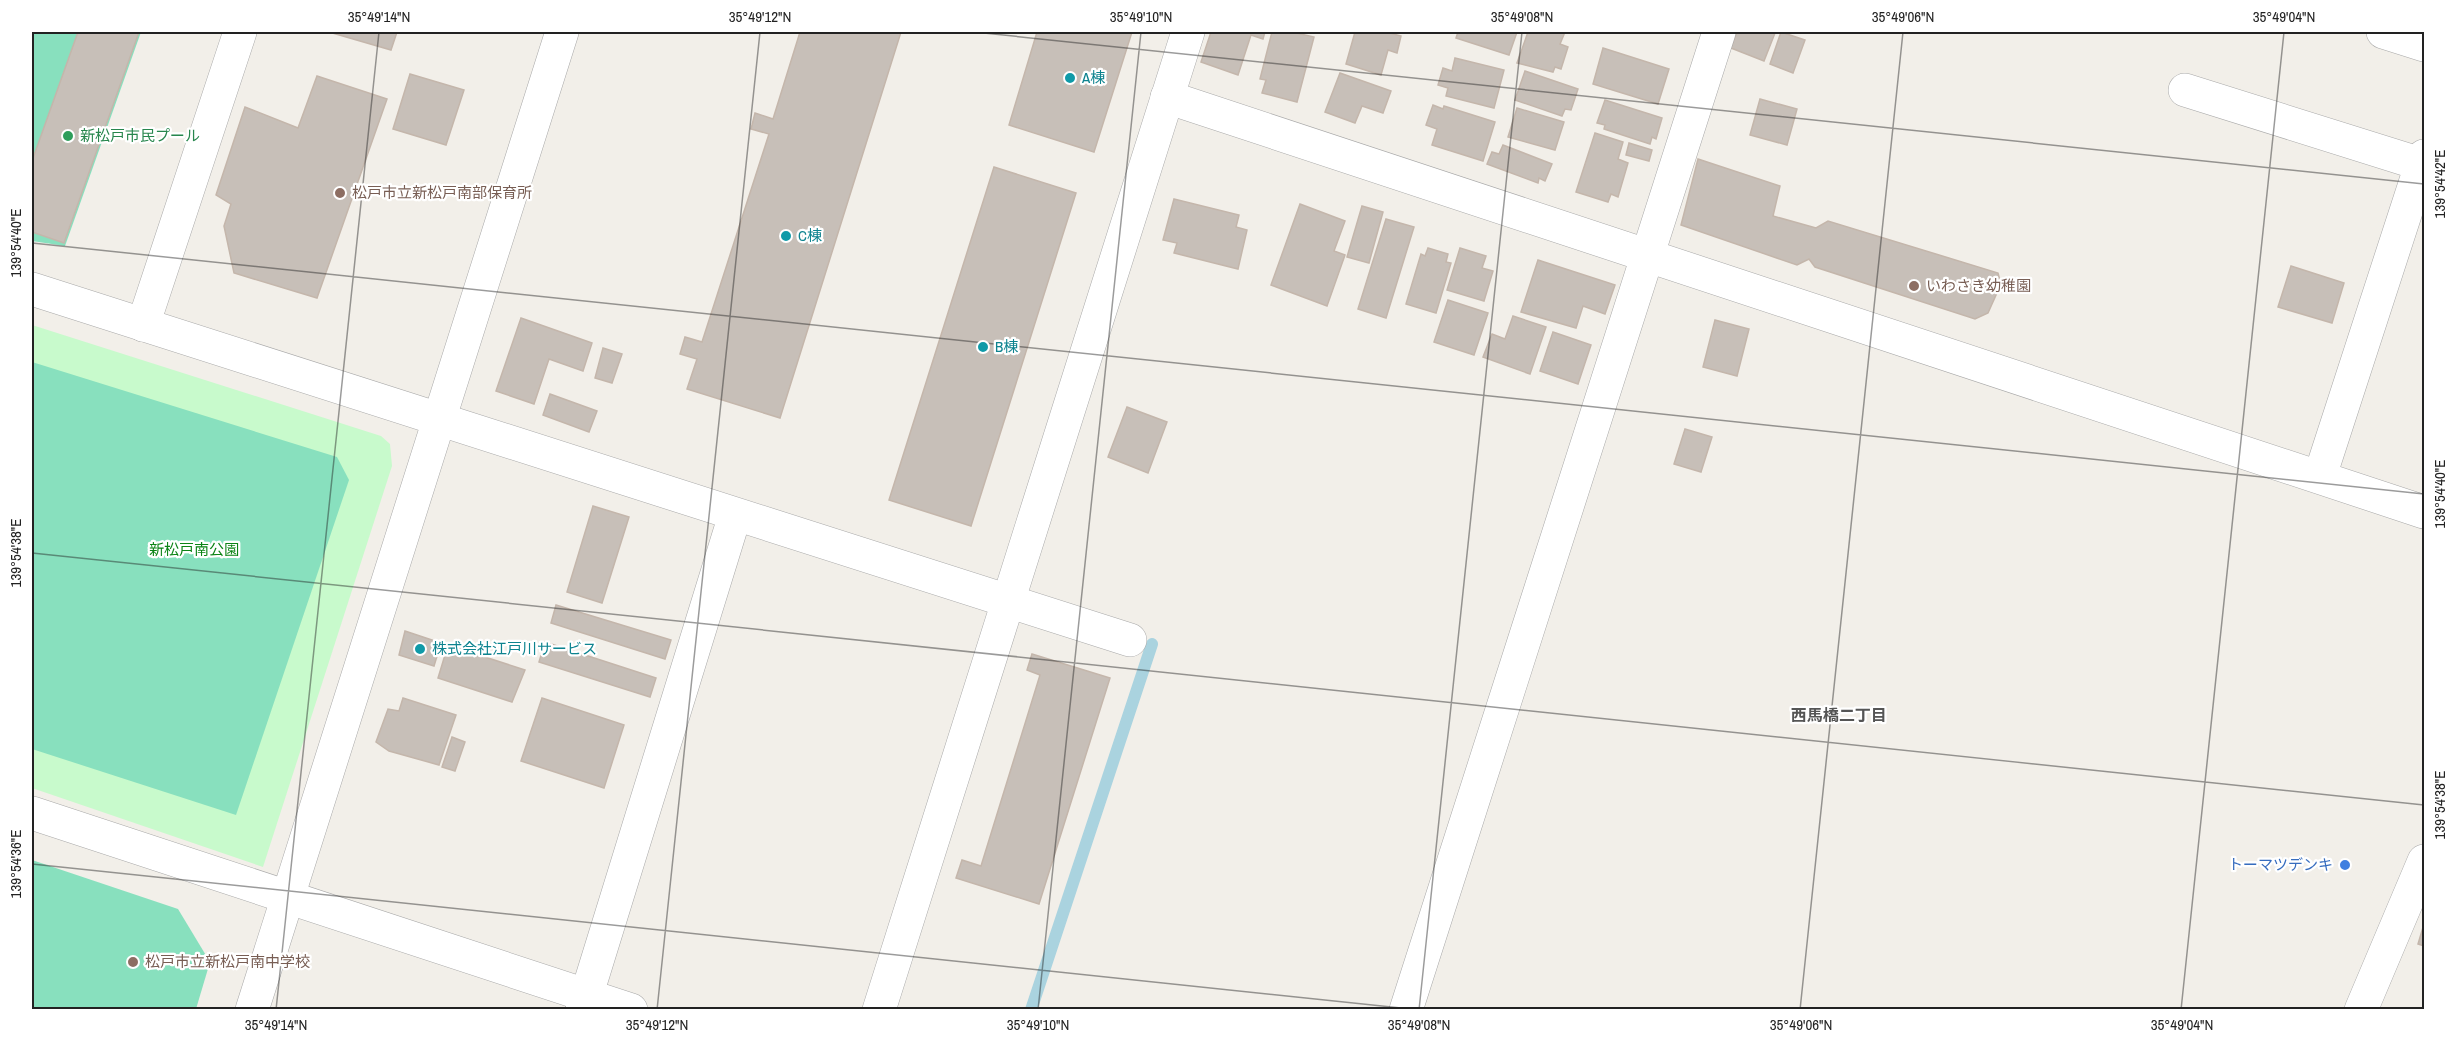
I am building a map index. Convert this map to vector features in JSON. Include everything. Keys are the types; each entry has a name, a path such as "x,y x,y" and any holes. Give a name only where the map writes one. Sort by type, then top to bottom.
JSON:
{"street":[{"path":"143,325 240,32"},
{"path":"252,1010 562,32"},
{"path":"879,1010 1188,32"},
{"path":"1406,1010 1719,32"},
{"path":"2383,32 2424,45"},
{"path":"2185,90 2424,162 2320,476"},
{"path":"1167,97 2424,512"},
{"path":"32,289 1130,640"},
{"path":"584,1002 735,515"},
{"path":"32,813 287,898 584,1002 631,1010"},
{"path":"2361,1010 2424,861"}],"green space":[{"name":"新松戸市民プール","path":"32,32 141,32 65,246 32,241"},
{"name":"新松戸南公園","path":"32,325 381,436 390,444 392,466 263,867 32,788"},
{"name":"新松戸南公園","path":"32,362 337,457 349,480 236,815 32,749"},
{"name":"松戸市立新松戸南中学校","path":"32,860 178,909 210,962 196,1009 32,1009"}],"building":[{"name":"新松戸市民プール","path":"78,32 139,32 64,243 32,232 32,161"},
{"path":"329,32 397,32 391,50"},
{"name":"C棟","path":"800,32 901,32 780,418 687,389 697,359 680,354 685,337 702,342 769,134 751,129 755,113 773,119"},
{"name":"A棟","path":"1037,32 1132,32 1094,152 1009,125"},
{"path":"1211,32 1265,32 1263,39 1251,35 1238,75 1201,62"},
{"path":"1272,32 1292,32 1314,37 1297,102 1262,93 1266,80 1260,79"},
{"path":"1355,32 1386,32 1401,36 1397,53 1388,50 1381,75 1346,64"},
{"path":"1458,32 1517,32 1509,55 1456,38"},
{"path":"1528,32 1565,32 1560,44 1568,47 1561,69 1555,67 1553,72 1517,63"},
{"path":"1737,32 1775,33 1764,61 1731,48"},
{"path":"1781,32 1805,40 1793,73 1770,64"},
{"path":"1603,48 1669,69 1658,104 1593,84"},
{"path":"1455,58 1504,70 1494,108 1446,96 1448,88 1438,85 1443,68 1452,71"},
{"path":"1525,71 1578,89 1571,110 1565,109 1562,116 1515,100"},
{"path":"1340,73 1391,91 1383,113 1362,106 1355,123 1325,112"},
{"path":"410,74 464,90 446,145 393,129"},
{"path":"317,76 387,99 317,298 234,273 224,226 231,204 216,195 245,107 298,128"},
{"path":"1760,99 1797,109 1787,145 1750,135"},
{"path":"1605,100 1662,118 1656,139 1652,137 1650,144 1604,129 1605,125 1597,123"},
{"path":"1433,105 1443,109 1444,106 1495,122 1483,161 1432,145 1437,129 1426,125"},
{"path":"1517,108 1564,122 1555,150 1508,137"},
{"path":"1595,133 1623,142 1618,159 1628,163 1618,197 1611,194 1608,202 1576,192"},
{"path":"1629,143 1652,150 1649,161 1626,155"},
{"path":"1503,145 1552,164 1545,181 1539,178 1538,183 1487,164 1492,152 1499,154"},
{"path":"1698,159 1780,186 1773,216 1816,228 1828,221 1998,273 2001,284 1988,313 1975,319 1815,267 1809,259 1797,265 1681,225"},
{"name":"B棟","path":"994,167 1076,193 971,526 889,500"},
{"path":"1174,199 1239,215 1236,227 1247,230 1238,269 1174,253 1177,243 1163,240"},
{"path":"1300,204 1345,221 1334,251 1345,255 1327,306 1271,285"},
{"path":"1362,206 1383,212 1369,263 1347,257"},
{"path":"1386,219 1414,227 1386,318 1358,309"},
{"path":"1428,248 1448,254 1446,262 1451,263 1436,313 1406,304 1421,254 1425,256"},
{"path":"1460,248 1486,256 1482,268 1493,271 1484,301 1447,290"},
{"path":"1538,260 1615,285 1605,314 1583,306 1576,328 1521,312"},
{"path":"2291,266 2344,283 2332,323 2278,307"},
{"path":"1448,300 1488,313 1474,355 1434,342"},
{"path":"1513,316 1546,327 1530,374 1483,357 1492,334 1505,339"},
{"path":"521,318 592,343 583,371 549,359 534,404 496,391"},
{"path":"1715,320 1749,329 1737,376 1703,367"},
{"path":"1553,332 1591,345 1578,384 1540,371"},
{"path":"603,348 622,354 612,383 595,378"},
{"path":"550,394 597,411 589,432 543,415"},
{"path":"1127,407 1167,422 1148,473 1108,457"},
{"path":"1685,429 1712,437 1701,472 1674,464"},
{"path":"593,506 629,517 602,603 567,592"},
{"path":"556,605 671,640 665,659 551,623"},
{"name":"株式会社江戸川サービス","path":"405,631 441,643 434,666 399,655"},
{"path":"545,642 656,678 650,697 539,662"},
{"path":"448,645 525,670 512,702 438,678"},
{"path":"1032,654 1110,678 1039,904 956,878 962,860 981,866 1040,675 1027,670"},
{"path":"403,698 456,715 439,765 389,751 376,742 388,709 399,711"},
{"path":"542,698 624,725 604,788 521,761"},
{"path":"452,737 465,742 455,771 442,767"},
{"path":"2424,924 2424,946 2418,944"}],"waterway":[{"path":"1031,1010 1152,644"}],"place":[{"name":"A棟","path":"1070,78"},
{"name":"新松戸市民プール","path":"68,136"},
{"name":"松戸市立新松戸南部保育所","path":"340,193"},
{"name":"C棟","path":"786,236"},
{"name":"いわさき幼稚園","path":"1914,286"},
{"name":"B棟","path":"983,347"},
{"name":"株式会社江戸川サービス","path":"420,649"},
{"name":"トーマツデンキ","path":"2345,865"},
{"name":"松戸市立新松戸南中学校","path":"133,962"}],"district":[{"name":"西馬橋二丁目","path":"1839,715"}]}
